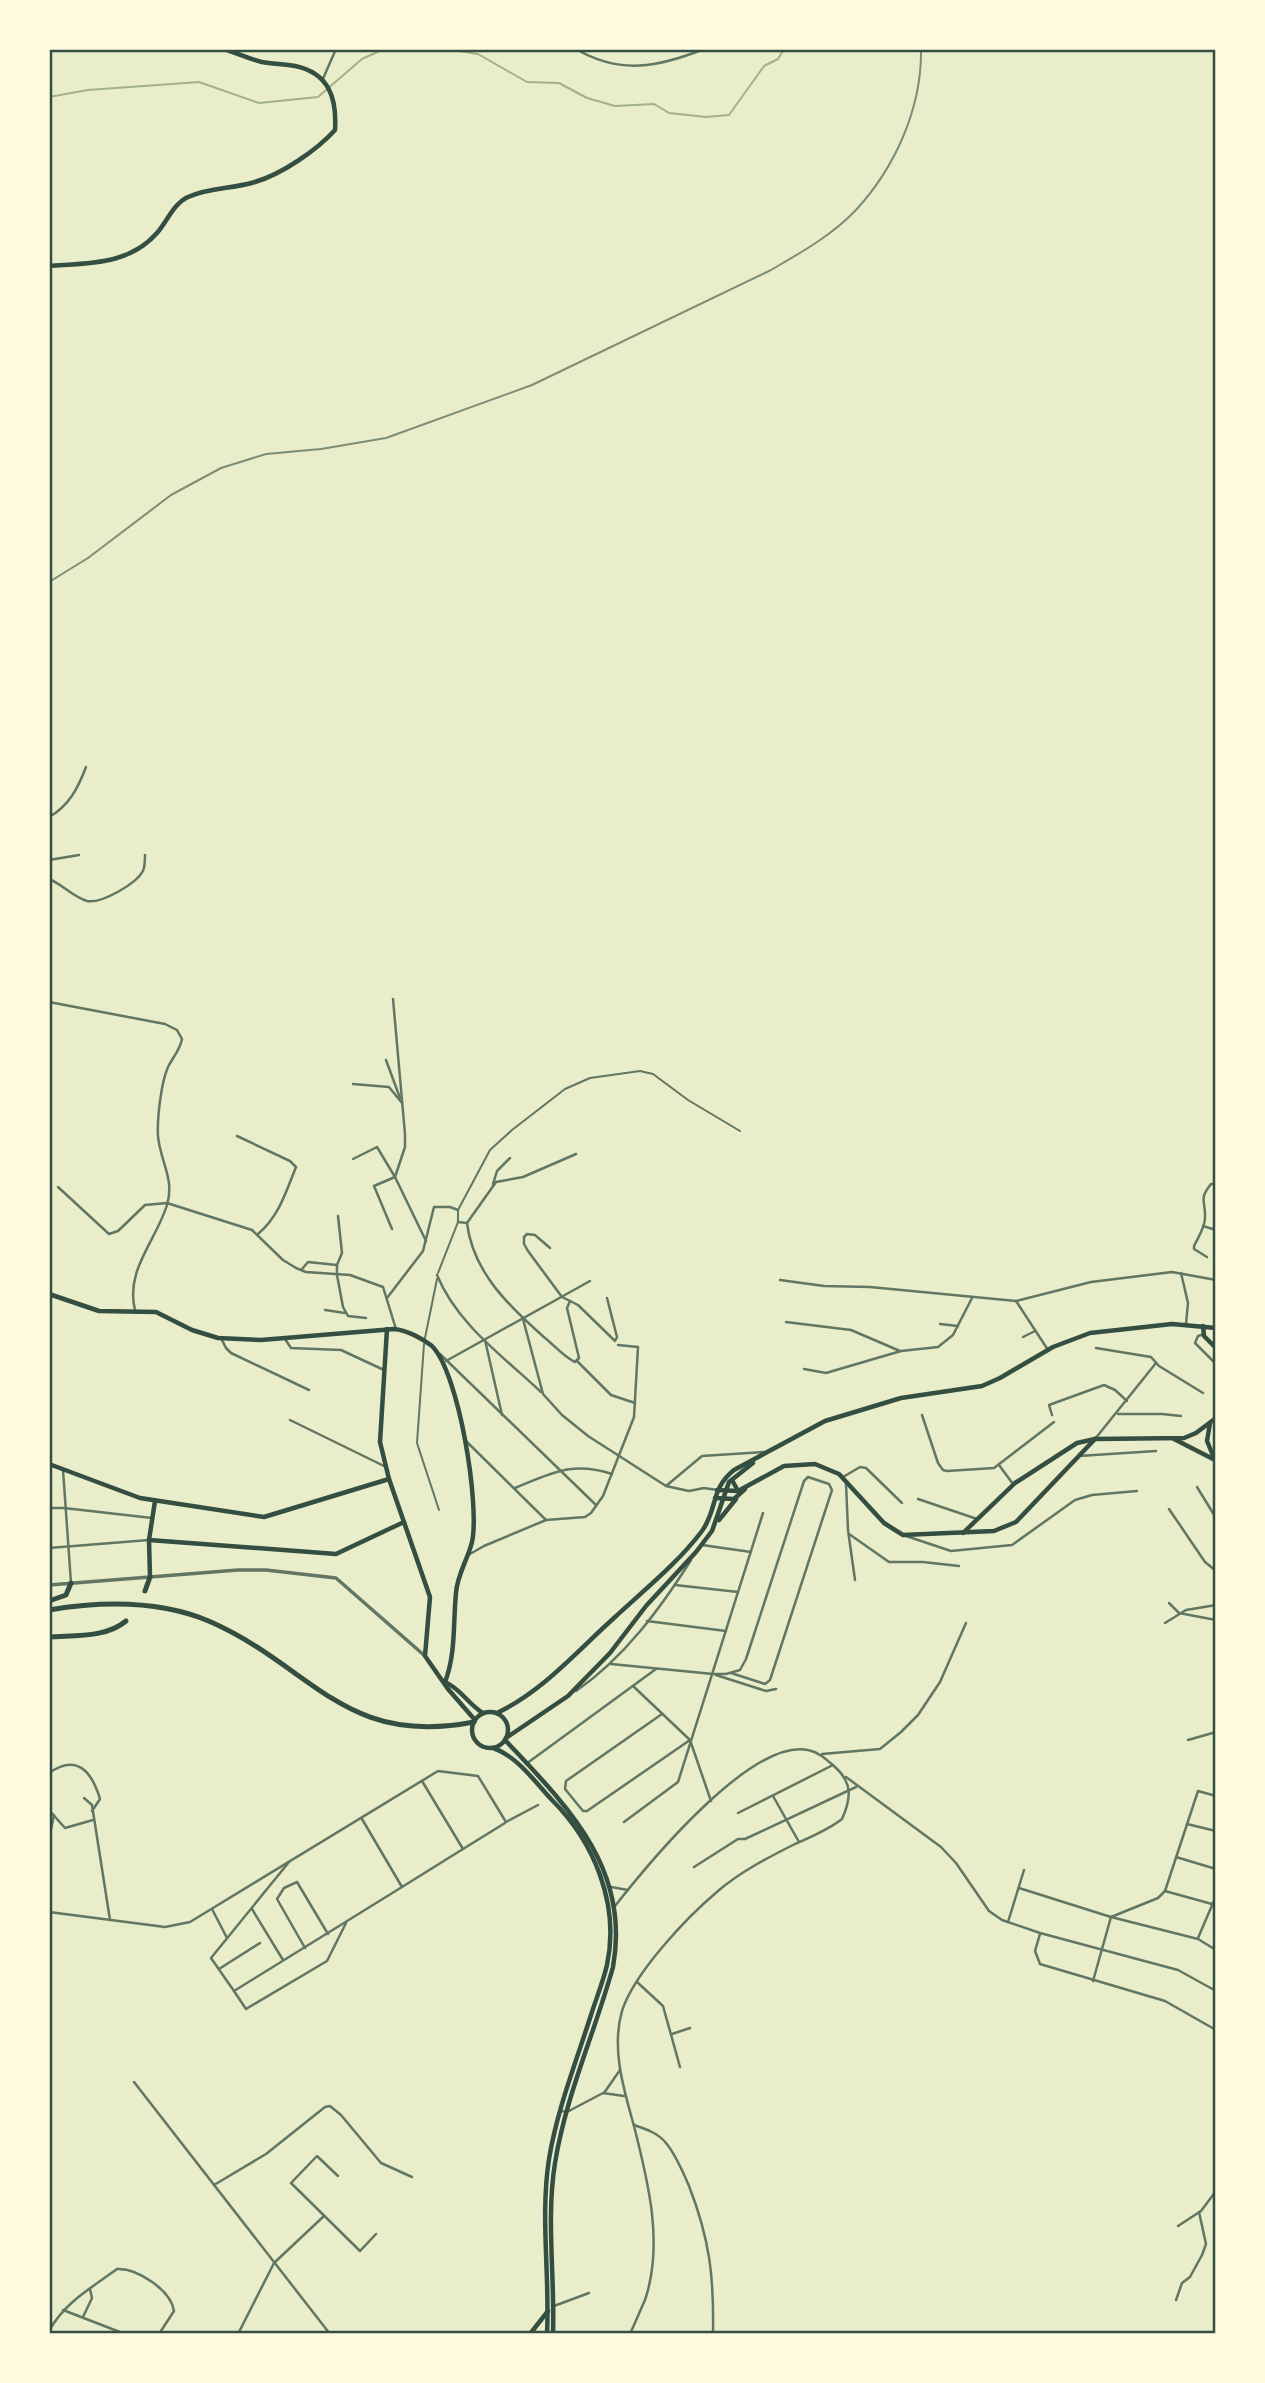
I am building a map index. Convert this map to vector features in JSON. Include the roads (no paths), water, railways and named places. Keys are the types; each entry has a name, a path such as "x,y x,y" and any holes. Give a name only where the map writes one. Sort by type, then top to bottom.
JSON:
{"highway":[{"path":"145,1591 150,1577"},
{"path":"49,1601 66,1595 71,1583"},
{"path":"49,1610 110,1603 184,1612 223,1628 324,1695 366,1717 407,1727 436,1728 475,1721"},
{"path":"49,1637 105,1633 127,1622"}],"main road":[{"path":"49,266 105,262 125,257 144,247 184,199 199,192 256,182 268,177 323,144 335,130 334,99 322,81 310,71 264,62 224,49"},
{"path":"49,1294 99,1311 156,1312 203,1334 221,1338 285,1339 396,1329 403,1330 432,1347 444,1362 456,1402 474,1500 472,1541 456,1589 452,1651 445,1682"},
{"path":"445,1682 452,1685 473,1707 483,1713 497,1713 523,1699 548,1681 652,1584 703,1529 723,1479 734,1470 814,1427 901,1398 982,1386 1048,1350 1090,1333 1186,1324 1216,1328"},
{"path":"1203,1326 1204,1334 1216,1348"},
{"path":"387,1329 380,1442 388,1479 430,1597 425,1656 475,1721"},
{"path":"962,1533 1013,1484 1077,1443 1095,1439 1184,1438 1196,1433 1216,1418"},
{"path":"1210,1422 1207,1441 1215,1462"},
{"path":"1170,1437 1215,1462"},
{"path":"717,1490 738,1490 776,1469 791,1465 823,1466 844,1479 884,1523 903,1535 994,1531 1016,1522 1095,1439"},
{"path":"716,1523 724,1491 732,1480 762,1457"},
{"path":"51,1466 124,1494 264,1517 388,1479"},
{"path":"732,1480 738,1490"},
{"path":"493,1748 568,1696 610,1653 646,1606 696,1552 716,1523 748,1486"},
{"path":"715,1498 736,1499"},
{"path":"150,1577 149,1540 155,1501"},
{"path":"149,1540 336,1554 404,1522"},
{"path":"483,1713 475,1721 472,1730 477,1741 510,1756 572,1820 586,1843 604,1887 608,1909 607,1963 564,2111 555,2162 551,2221 554,2334"},
{"path":"497,1713 507,1723 506,1739 567,1807 589,1840 611,1887 615,1907 613,1967 549,2158 546,2196 547,2334"},
{"path":"530,2334 554,2306"}],"street":[{"path":"322,81 336,49"},
{"path":"576,49 598,60 634,67 668,61 704,49"},
{"path":"49,817 71,798 86,767"},
{"path":"49,860 79,855"},
{"path":"49,878 86,901 99,900 121,890 139,876 143,870 145,855"},
{"path":"393,999 405,1147 396,1177"},
{"path":"49,1002 146,1019 165,1024 180,1034 182,1042 166,1072 159,1119 158,1138 169,1173 167,1203 132,1287 135,1311"},
{"path":"386,1060 402,1104"},
{"path":"353,1084 389,1087 402,1104"},
{"path":"237,1136 290,1161 296,1167 280,1207 270,1224 258,1234"},
{"path":"353,1159 377,1147 396,1177 426,1241"},
{"path":"1207,1256 1194,1250 1206,1214 1202,1203 1204,1192 1211,1184 1216,1184 1216,1147"},
{"path":"492,1186 501,1181 523,1177 576,1154"},
{"path":"510,1158 497,1171 492,1186 467,1223 471,1243 483,1270 523,1319 571,1360 577,1361 611,1395 635,1403"},
{"path":"392,1229 374,1186 396,1177"},
{"path":"58,1187 109,1234 118,1231 145,1205 167,1203 258,1234 283,1260 301,1270 350,1275 379,1285 385,1290 396,1329"},
{"path":"387,1298 423,1251 434,1207 458,1210"},
{"path":"338,1216 342,1253 337,1265 337,1275 345,1313"},
{"path":"458,1222 467,1223"},
{"path":"1203,1227 1216,1230"},
{"path":"550,1248 535,1235 527,1234 524,1237 528,1251 562,1297 578,1306 615,1341 617,1337 607,1298"},
{"path":"301,1270 308,1262 337,1265"},
{"path":"780,1280 1016,1301 1091,1282 1172,1272 1216,1280"},
{"path":"1181,1273 1188,1303 1186,1324"},
{"path":"438,1275 452,1304 484,1339 571,1422 619,1457 666,1486 689,1491 717,1490"},
{"path":"590,1281 444,1362 597,1505"},
{"path":"804,1369 826,1373 901,1351 938,1348 949,1341 973,1297"},
{"path":"570,1301 567,1308 579,1358 577,1361"},
{"path":"1016,1301 1048,1350"},
{"path":"325,1310 345,1313 352,1318 366,1318"},
{"path":"523,1319 543,1394"},
{"path":"786,1322 850,1330 901,1351"},
{"path":"940,1324 958,1326"},
{"path":"1023,1336 1035,1331"},
{"path":"1204,1334 1198,1336 1195,1343 1216,1364"},
{"path":"221,1338 232,1353 309,1390"},
{"path":"285,1339 291,1348 341,1350 385,1370"},
{"path":"484,1339 502,1415"},
{"path":"467,1556 546,1520 578,1519 591,1513 597,1505 632,1423 635,1403 638,1347 618,1345"},
{"path":"1096,1348 1151,1357 1203,1393"},
{"path":"1095,1439 1156,1363"},
{"path":"1052,1415 1049,1405 1096,1386 1109,1386 1127,1401"},
{"path":"1116,1413 1181,1416"},
{"path":"922,1415 938,1463 943,1470 988,1470 999,1465 1054,1422"},
{"path":"290,1420 385,1467"},
{"path":"464,1439 546,1520"},
{"path":"1079,1455 1156,1451"},
{"path":"666,1486 702,1456 771,1452"},
{"path":"999,1465 1013,1484"},
{"path":"513,1488 574,1467 593,1468 612,1474"},
{"path":"855,1580 844,1479 860,1467 866,1468 902,1503"},
{"path":"63,1470 71,1583"},
{"path":"611,1664 656,1670 731,1674 765,1684 770,1680 832,1490 829,1484 808,1477 804,1481 743,1667 731,1674"},
{"path":"1197,1487 1216,1518"},
{"path":"903,1535 951,1551 1006,1546 1018,1543 1075,1500 1092,1495 1137,1491"},
{"path":"918,1499 977,1519"},
{"path":"49,1508 152,1518"},
{"path":"1169,1509 1205,1562 1216,1571"},
{"path":"624,1822 678,1782 763,1513"},
{"path":"849,1534 889,1562 959,1566"},
{"path":"49,1548 149,1540"},
{"path":"701,1545 751,1552"},
{"path":"568,1696 611,1664 675,1585 696,1552"},
{"path":"49,1585 238,1570 266,1570 336,1578 425,1656"},
{"path":"675,1585 738,1592"},
{"path":"1169,1603 1179,1613 1216,1619"},
{"path":"1165,1623 1179,1613 1216,1605"},
{"path":"647,1621 726,1631"},
{"path":"819,1755 880,1749 901,1732 918,1715 940,1682 966,1623"},
{"path":"526,1763 656,1670"},
{"path":"713,1674 766,1691 776,1689"},
{"path":"633,1686 690,1740 711,1801"},
{"path":"662,1714 566,1782 565,1789 583,1811 587,1811 690,1740"},
{"path":"1188,1740 1216,1732"},
{"path":"608,1909 615,1907 711,1801 761,1760 793,1750 808,1750 819,1755 845,1776 850,1790 849,1803 842,1819 751,1868 719,1889 687,1921 637,1982 622,2010 618,2032 620,2070 651,2211 654,2240 645,2298 630,2334"},
{"path":"49,1773 65,1766 77,1765 84,1769 95,1781 100,1799 92,1811"},
{"path":"832,1765 857,1787 941,1847 956,1863 989,1910 1008,1922 1178,1970 1216,1991"},
{"path":"738,1813 832,1765"},
{"path":"49,1912 165,1927 190,1922 438,1771 478,1776 506,1822"},
{"path":"422,1781 463,1849"},
{"path":"694,1867 738,1839 745,1839 857,1787"},
{"path":"1111,1917 1158,1898 1166,1891 1198,1791 1216,1796"},
{"path":"772,1795 799,1842"},
{"path":"84,1798 92,1805 110,1920"},
{"path":"567,1807 574,1800"},
{"path":"234,1991 506,1822 538,1805"},
{"path":"49,1810 65,1828 94,1820"},
{"path":"49,1839 54,1815"},
{"path":"361,1818 402,1887"},
{"path":"1187,1824 1216,1831"},
{"path":"1176,1857 1216,1869"},
{"path":"292,1858 211,1958 246,2009 327,1961 346,1923"},
{"path":"1008,1922 1024,1870"},
{"path":"305,1948 277,1899 284,1888 297,1882 328,1934"},
{"path":"604,1887 628,1890"},
{"path":"1019,1888 1111,1917 1198,1939 1216,1950"},
{"path":"1166,1891 1212,1904"},
{"path":"1198,1939 1216,1896"},
{"path":"212,1909 227,1938"},
{"path":"252,1909 283,1961"},
{"path":"1093,1981 1111,1917"},
{"path":"1040,1933 1035,1951 1040,1964 1165,2001 1216,2030"},
{"path":"219,1969 260,1944"},
{"path":"637,1982 663,2006 680,2067"},
{"path":"672,2034 690,2028"},
{"path":"564,2111 603,2093 620,2070"},
{"path":"134,2082 330,2334"},
{"path":"603,2093 624,2096"},
{"path":"214,2185 251,2164 325,2107 330,2106 384,2165 412,2178"},
{"path":"633,2125 651,2131 665,2141 695,2202 711,2258 714,2288 713,2334"},
{"path":"338,2176 317,2157 291,2183 360,2251 376,2234"},
{"path":"1178,2226 1199,2212 1216,2191"},
{"path":"1176,2300 1182,2283 1190,2277 1206,2244 1199,2212"},
{"path":"238,2334 274,2263 324,2216"},
{"path":"49,2331 63,2309 117,2269 122,2269 132,2271 163,2289 171,2298 174,2311 159,2334"},
{"path":"83,2318 92,2298 90,2289"},
{"path":"554,2306 589,2293"},
{"path":"63,2309 125,2334"}],"lane":[{"path":"439,1510 417,1443 424,1342 438,1275 458,1222 458,1210 482,1161 499,1140 565,1089 590,1078 640,1071 653,1074 688,1100 740,1131"}],"waterway":[{"path":"49,97 88,90 199,82 259,103 318,97 362,59 384,49"},
{"path":"445,49 478,54 527,82 559,83 587,98 615,106 654,104 669,113 706,117 729,115 764,66 778,59 784,49"}],"railway":[{"path":"49,582 88,558 171,495 221,468 266,454 321,449 386,438 532,385 771,270 804,250 826,236 855,211 894,156 917,93 921,49"}]}
